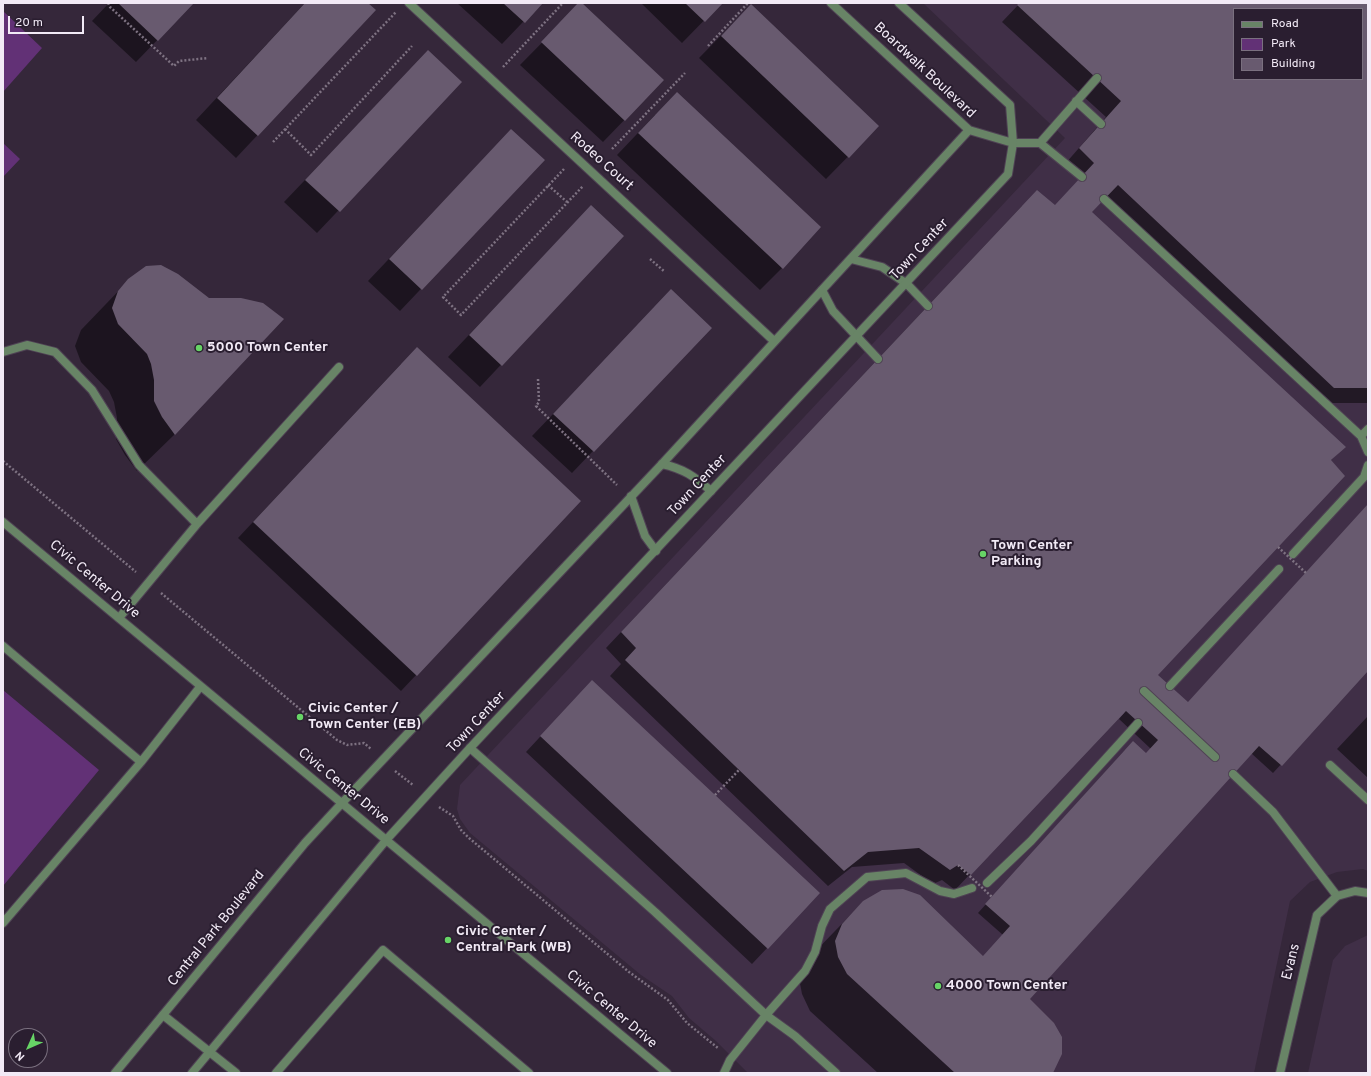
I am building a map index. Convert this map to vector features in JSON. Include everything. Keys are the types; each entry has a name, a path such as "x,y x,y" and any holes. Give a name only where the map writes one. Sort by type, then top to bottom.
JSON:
{"street":[{"name":"Rodeo Court","path":"410,3 774,341"},
{"name":"Boardwalk Boulevard","path":"831,3 968,130 1013,143 1040,142"},
{"path":"899,3 1010,105 1013,143"},
{"path":"1082,177 1040,142 1096,78"},
{"path":"1076,101 1101,124"},
{"path":"342,803 662,464 968,130"},
{"name":"Town Center","path":"387,839 470,748 907,284 1008,174 1013,143"},
{"path":"1104,199 1361,436 1368,452"},
{"path":"851,259 882,267 907,284 928,306"},
{"path":"822,290 833,311 878,359"},
{"path":"3,352 27,345 55,352 92,390 140,465 197,524"},
{"path":"119,618 197,524 339,367"},
{"path":"1361,436 1368,429"},
{"path":"662,464 679,468 693,476 711,491"},
{"path":"1293,554 1364,476 1368,465"},
{"path":"631,496 645,536 656,550"},
{"name":"Civic Center Drive","path":"3,522 200,687 387,839 667,1073"},
{"path":"1170,686 1279,569"},
{"path":"3,646 141,762"},
{"path":"3,924 141,762 200,687"},
{"path":"1144,691 1215,757"},
{"path":"987,883 1030,841 1138,723"},
{"path":"470,748 655,912 766,1015 795,1036 836,1073"},
{"path":"1330,765 1368,800"},
{"path":"1233,774 1273,812 1337,896 1354,891 1368,893"},
{"name":"Central Park Boulevard","path":"115,1073 305,843 342,803"},
{"path":"192,1073 387,839"},
{"path":"724,1073 730,1060 766,1015 805,971 815,952 822,926 830,909 868,877 906,873 940,892 954,894 972,888"},
{"name":"Evans","path":"1280,1073 1317,916 1337,896"},
{"path":"276,1073 383,950 529,1073"},
{"path":"163,1015 236,1073"}],"path":[{"path":"108,3 110,7 174,66 179,61 208,58"},
{"path":"502,69 563,3"},
{"path":"708,46 748,3"},
{"path":"272,142 398,10"},
{"path":"285,129 311,155 412,46"},
{"path":"612,149 685,73"},
{"path":"564,168 443,298 461,315 582,186"},
{"path":"548,184 567,202"},
{"path":"650,259 665,272"},
{"path":"538,379 539,402 536,406 617,485"},
{"path":"3,461 134,571"},
{"path":"1278,547 1306,573"},
{"path":"164,596 337,740 347,745 364,743 369,747"},
{"path":"715,795 739,770"},
{"path":"396,772 411,784"},
{"path":"448,815 453,816 461,830 469,838 630,972 668,1000 687,1023 713,1043"},
{"path":"958,865 992,897"}],"shaded area":[{"path":"923,3 1368,3 1368,871 1363,869 1337,872 1310,882 1290,901 1254,1073 748,1073 716,1041 689,1018 672,996 641,975 470,833 460,819 457,809 460,785 1065,138"},
{"path":"1368,935 1368,1073 1308,1073 1333,960 1345,946"}],"green space":[{"path":"3,11 42,48 3,92"},
{"path":"3,143 20,159 3,177"},
{"path":"3,690 99,770 3,886"}],"building":[{"path":"118,3 194,3 158,41"},
{"path":"305,3 368,3 376,10 258,136 217,98"},
{"path":"503,3 543,3 525,23"},
{"path":"578,3 582,3 664,80 625,121 541,42"},
{"path":"685,3 723,3 705,22"},
{"name":"Town Center Parking","path":"1019,3 1368,3 1368,388 1334,388 1118,185 1092,212 1346,447 1331,460 1345,476 1158,675 1188,702 1368,504 1368,671 1282,766 1259,746 1030,999 1054,1023 1062,1037 1062,1054 1053,1073 955,1073 847,974 838,957 835,941 842,924 863,901 882,890 903,889 920,895 983,956 1010,926 985,904 1133,741 1146,753 1158,740 1126,711 971,875 958,865 950,870 919,848 868,852 844,871 625,660 636,648 621,632 1037,190 1055,205 1094,163 1079,148 1121,101 1017,5"},
{"path":"751,4 879,126 849,158 721,36"},
{"path":"428,50 462,82 340,212 305,180"},
{"path":"677,92 821,227 783,269 638,133"},
{"path":"511,129 545,160 422,290 389,259"},
{"path":"591,205 624,236 502,366 469,335"},
{"name":"5000 Town Center","path":"161,265 178,274 209,298 241,298 263,303 284,319 175,435 162,417 154,401 154,380 151,364 147,354 118,324 112,308 118,291 128,279 146,266"},
{"path":"671,289 712,328 594,452 553,414"},
{"path":"417,347 581,501 417,676 253,522"},
{"path":"592,680 820,893 768,949 540,736"}],"place":[{"name":"5000 Town Center","path":"199,348"},
{"name":"Town Center Parking","path":"983,554"},
{"name":"Civic Center / Town Center (EB)","path":"300,717"},
{"name":"Civic Center / Central Park (WB)","path":"448,940"},
{"name":"4000 Town Center","path":"938,986"}]}
